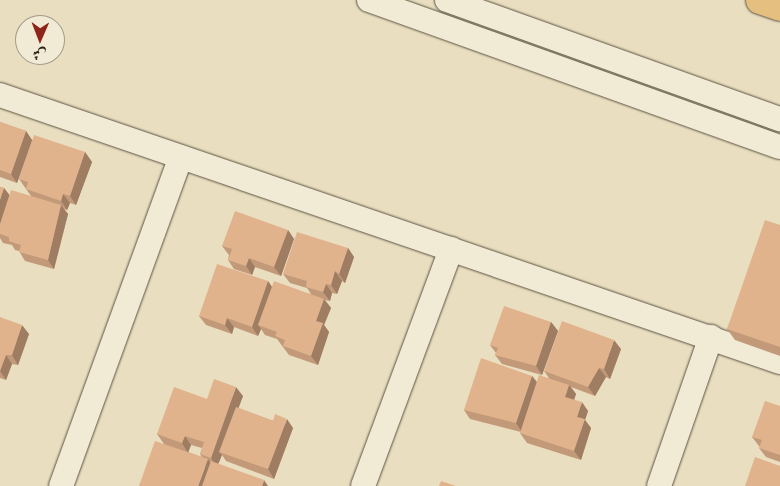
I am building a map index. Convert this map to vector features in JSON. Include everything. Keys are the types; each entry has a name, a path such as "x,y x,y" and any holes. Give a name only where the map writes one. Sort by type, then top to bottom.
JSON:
{"highway":[{"path":"760,0 780,7"}],"street":[{"path":"369,0 780,147"},
{"path":"447,0 780,120"},
{"path":"0,95 780,362"},
{"path":"61,486 181,157"},
{"path":"363,486 451,248"},
{"path":"659,486 711,337"}],"building":[{"path":"0,122 26,131 11,174 0,170"},
{"path":"34,135 85,152 70,196 63,194 61,201 26,189 28,182 19,179"},
{"path":"0,187 4,188 0,200"},
{"path":"11,190 61,205 48,260 19,252 21,245 9,241 9,237 0,234 0,224"},
{"path":"235,211 288,230 274,267 249,258 246,266 228,260 232,249 222,246"},
{"path":"765,220 780,225 780,347 727,329"},
{"path":"297,232 348,248 339,274 335,271 331,285 326,284 323,292 306,287 307,281 283,274"},
{"path":"217,264 268,281 252,327 227,318 225,325 199,316"},
{"path":"274,281 324,299 316,321 323,323 311,356 283,346 285,340 275,336 277,332 258,325"},
{"path":"504,306 551,322 536,366 495,355 498,348 490,345"},
{"path":"0,317 22,325 12,355 6,355 0,371"},
{"path":"562,321 614,340 604,369 599,368 588,387 544,371"},
{"path":"481,358 532,376 516,423 464,410"},
{"path":"539,375 569,385 565,397 582,402 577,417 585,419 574,451 520,433"},
{"path":"214,379 236,387 211,458 200,454 204,442 185,436 182,443 157,434 174,387 207,399"},
{"path":"765,401 780,406 780,455 759,448 762,440 752,437"},
{"path":"236,407 273,421 275,414 287,419 268,469 219,452"},
{"path":"155,441 208,459 198,486 139,486"},
{"path":"755,457 780,466 780,486 745,486"},
{"path":"211,461 264,480 262,486 202,486"},
{"path":"441,481 456,486 439,486"}]}
